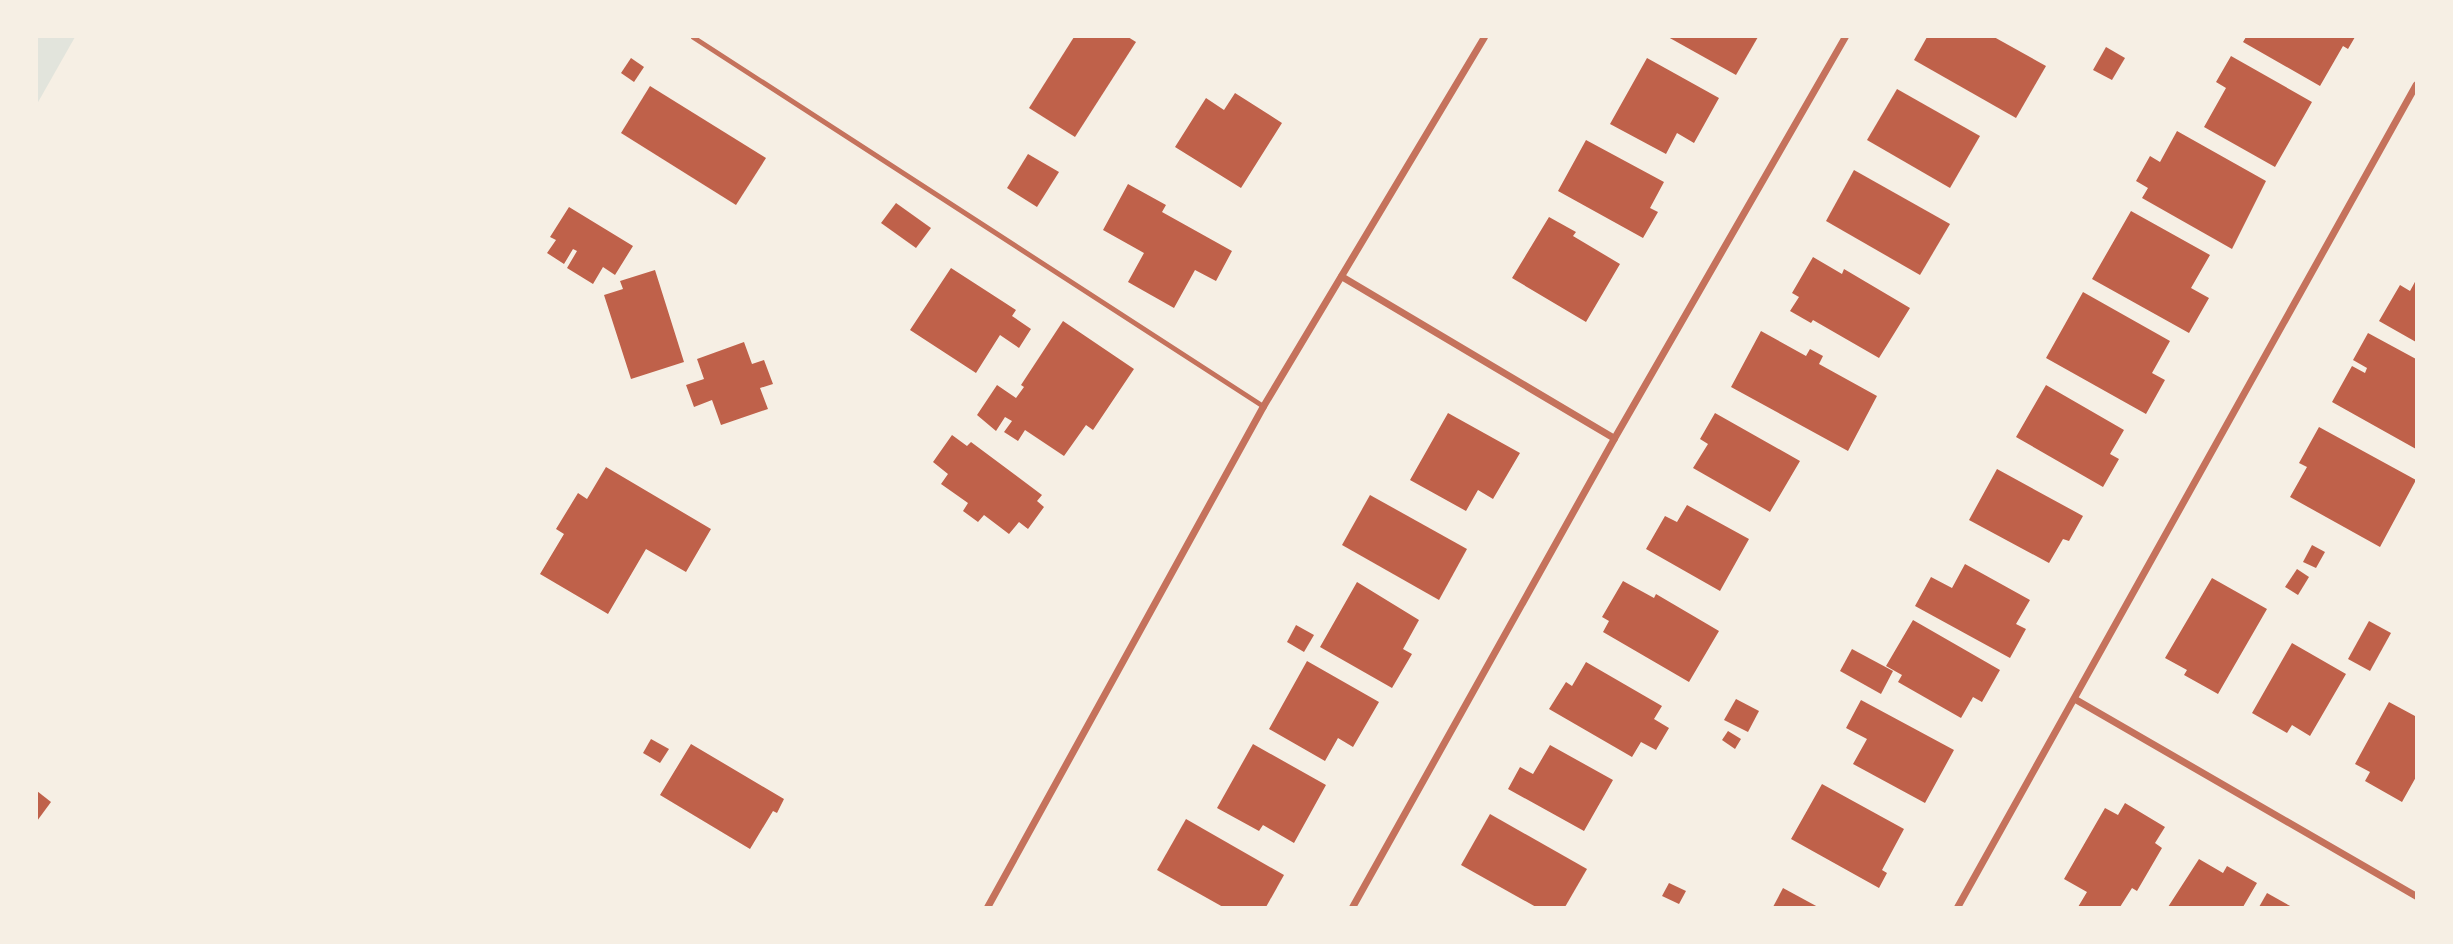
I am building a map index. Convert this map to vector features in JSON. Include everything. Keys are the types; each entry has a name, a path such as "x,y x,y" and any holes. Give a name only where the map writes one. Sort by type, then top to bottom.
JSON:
{"street":[{"path":"987,907 1263,406 1484,37"},
{"path":"1352,907 1615,438 1846,37"},
{"path":"1957,907 2416,84"},
{"path":"1341,276 1615,438"},
{"path":"2075,699 2416,896"}],"lane":[{"path":"693,37 1263,406"}],"shaded area":[{"path":"37,37 75,37 37,104"}],"building":[{"path":"1074,37 1128,37 1136,42 1075,137 1029,108"},
{"path":"1668,37 1758,37 1736,75"},
{"path":"1927,37 1994,37 2046,66 2016,118 1914,60"},
{"path":"2246,37 2355,37 2348,49 2343,46 2320,86 2243,42"},
{"path":"2106,47 2125,58 2112,80 2093,70"},
{"path":"2231,56 2312,102 2275,167 2204,127 2226,88 2216,82"},
{"path":"631,58 644,67 634,82 621,73"},
{"path":"1647,58 1719,98 1694,143 1677,133 1666,154 1610,124"},
{"path":"650,86 766,158 736,205 621,133"},
{"path":"1897,89 1980,136 1950,188 1867,140"},
{"path":"1235,93 1282,123 1241,188 1175,147 1206,98 1224,110"},
{"path":"2177,131 2266,181 2232,249 2142,198 2148,188 2136,181 2150,156 2160,162"},
{"path":"1586,140 1664,182 1650,208 1658,212 1643,238 1558,191"},
{"path":"1028,154 1059,172 1037,207 1007,188"},
{"path":"1854,170 1950,224 1920,275 1826,221"},
{"path":"1128,184 1166,205 1162,212 1232,251 1216,281 1195,270 1174,308 1128,282 1144,253 1103,230"},
{"path":"896,203 931,228 916,248 881,223"},
{"path":"569,207 633,246 615,275 603,267 593,284 567,268 577,251 573,249 564,264 547,253 556,240 550,237"},
{"path":"2131,211 2210,255 2191,288 2209,298 2189,333 2092,279"},
{"path":"1549,217 1576,232 1573,236 1620,264 1586,322 1512,278"},
{"path":"1813,257 1842,274 1844,269 1910,308 1879,358 1813,320 1811,323 1790,311 1799,297 1792,293"},
{"path":"951,268 1016,310 1012,316 1031,329 1019,348 1000,335 976,373 910,330"},
{"path":"655,270 684,362 631,379 604,295 623,289 620,281"},
{"path":"2416,280 2416,342 2379,321 2400,285 2410,291"},
{"path":"2083,292 2170,341 2152,373 2165,380 2146,414 2046,358"},
{"path":"1063,321 1134,369 1093,430 1086,425 1064,456 1025,430 1018,441 1004,432 1012,421 1005,417 996,431 977,415 997,385 1016,398 1024,387 1021,385"},
{"path":"1761,331 1806,356 1810,349 1823,356 1819,364 1877,396 1848,451 1731,387"},
{"path":"2368,333 2416,359 2416,449 2332,402 2352,366 2365,373 2367,368 2353,360"},
{"path":"744,342 752,364 764,360 773,384 760,388 768,409 721,425 712,400 694,407 686,385 704,379 697,359"},
{"path":"2046,385 2124,430 2110,454 2119,459 2103,487 2016,437"},
{"path":"1448,413 1520,453 1493,499 1478,490 1466,511 1410,480"},
{"path":"1715,413 1800,461 1770,512 1693,468 1708,444 1700,439"},
{"path":"2319,427 2416,480 2380,547 2290,497 2307,467 2299,463"},
{"path":"952,435 967,446 971,442 1042,495 1037,501 1044,507 1028,529 1019,522 1009,534 984,515 978,522 963,511 968,503 941,484 948,474 933,462"},
{"path":"606,467 711,529 686,572 646,549 608,614 540,574 564,534 556,529 578,493 587,499"},
{"path":"1997,469 2083,516 2069,541 2063,539 2049,563 1969,520"},
{"path":"1370,495 1467,549 1439,600 1342,545"},
{"path":"1687,505 1749,539 1720,591 1646,549 1665,516 1677,522"},
{"path":"2312,545 2325,552 2316,568 2303,562"},
{"path":"1965,564 2030,600 2016,624 2026,629 2010,658 1915,606 1931,577 1952,588"},
{"path":"2297,569 2309,577 2298,595 2285,587"},
{"path":"2212,578 2267,609 2218,694 2184,675 2187,670 2165,658"},
{"path":"1623,581 1654,598 1656,594 1719,631 1689,682 1603,632 1609,621 1602,617"},
{"path":"1357,582 1419,620 1403,649 1412,654 1392,688 1320,647"},
{"path":"1913,620 2000,670 1982,702 1973,697 1961,718 1898,682 1902,675 1886,666"},
{"path":"2369,621 2391,633 2370,671 2348,659"},
{"path":"1296,625 1314,635 1304,652 1287,642"},
{"path":"2292,643 2346,674 2310,736 2292,725 2287,733 2252,713"},
{"path":"1852,649 1893,671 1881,694 1840,671"},
{"path":"1307,661 1379,702 1353,747 1338,738 1325,761 1269,729"},
{"path":"1586,662 1662,706 1654,719 1669,728 1656,750 1641,742 1632,757 1549,709 1566,682 1572,686"},
{"path":"1736,699 1759,711 1748,732 1724,720"},
{"path":"1861,700 1954,750 1925,803 1853,764 1867,739 1846,728"},
{"path":"2389,702 2415,716 2416,713 2416,777 2402,802 2365,781 2370,772 2355,764"},
{"path":"1728,731 1741,739 1735,749 1722,740"},
{"path":"651,739 669,749 660,763 643,753"},
{"path":"691,744 784,799 777,813 773,811 750,849 660,795"},
{"path":"1253,744 1326,785 1294,843 1263,825 1259,831 1217,808"},
{"path":"1550,745 1613,780 1584,831 1508,789 1520,767 1533,774"},
{"path":"1822,784 1904,829 1882,870 1887,873 1879,888 1791,839"},
{"path":"37,791 51,802 37,821"},
{"path":"2125,803 2165,827 2155,843 2162,848 2137,891 2132,888 2120,907 2078,907 2087,892 2064,879 2105,808 2118,815"},
{"path":"1490,814 1587,869 1565,907 1536,907 1461,865"},
{"path":"1186,819 1284,875 1266,907 1223,907 1157,870"},
{"path":"2199,859 2223,873 2227,866 2257,883 2243,907 2168,907"},
{"path":"1669,883 1686,891 1679,904 1662,896"},
{"path":"1783,888 1818,907 1773,907"},
{"path":"2267,893 2292,907 2259,907"}]}
